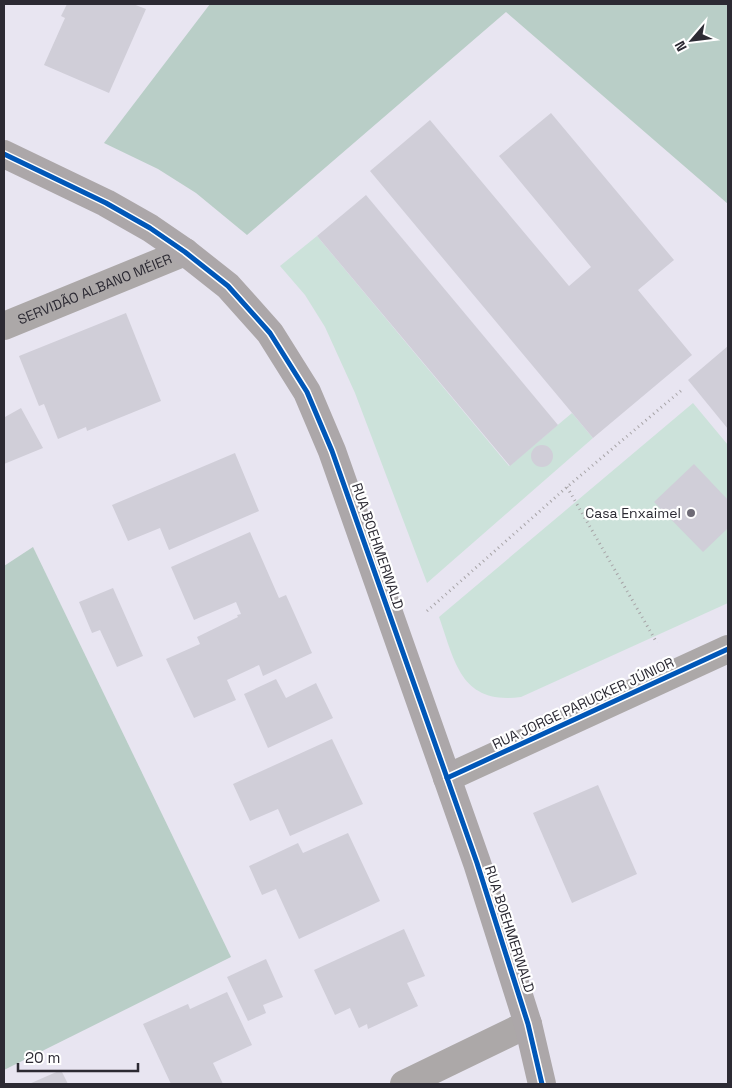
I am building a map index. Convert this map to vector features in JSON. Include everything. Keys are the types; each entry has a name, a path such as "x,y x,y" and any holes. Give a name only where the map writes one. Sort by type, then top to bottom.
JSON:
{"main road":[{"name":"RUA BOEHMERWALD","path":"4,154 106,203 150,228 185,252 228,286 270,333 307,392 332,451 477,864 528,1024 542,1084"}],"street":[{"name":"SERVIDÃO ALBANO MÉIER","path":"4,326 185,252"},
{"name":"RUA JORGE PARUCKER JÚNIOR","path":"447,778 728,649"},
{"path":"404,1084 528,1024"}],"path":[{"path":"398,636 567,487 683,389"},
{"path":"567,487 675,673"}],"green space":[{"path":"210,4 728,4 728,204 506,12 247,235 196,193 158,169 104,143"},
{"path":"317,236 509,466 572,413 593,438 427,583 355,393 325,327 305,295 280,266"},
{"path":"693,403 728,445 728,603 521,697 501,698 485,694 473,687 463,677 456,664 439,617"},
{"path":"33,547 231,957 4,1070 4,566"}],"building":[{"path":"67,4 133,4 146,9 109,93 44,65 65,18 61,16"},
{"path":"551,113 674,260 638,290 692,355 593,438 370,171 430,120 569,286 591,267 499,156"},
{"path":"366,195 558,425 510,466 317,236"},
{"path":"126,313 161,401 87,431 86,427 58,439 44,404 39,406 19,356"},
{"path":"728,346 728,429 688,380"},
{"path":"21,408 43,448 4,464 4,414 5,417"},
{"path":"542,445 550,448 553,456 550,464 542,467 534,464 531,456 534,448"},
{"path":"235,453 259,511 169,550 160,528 128,541 112,505"},
{"name":"Casa Enxaimel","path":"694,464 728,500 728,528 703,552 654,502"},
{"path":"250,532 279,598 286,595 312,653 263,676 259,665 227,680 236,700 194,718 166,659 200,644 197,637 241,614 236,602 194,620 171,567"},
{"path":"113,588 143,656 117,667 100,630 92,633 79,602"},
{"path":"276,679 286,698 316,683 333,718 268,748 244,694"},
{"path":"332,739 363,804 290,836 278,809 250,821 233,784"},
{"path":"598,785 637,874 572,903 533,813"},
{"path":"348,833 380,901 299,939 276,889 262,895 249,866 298,843 303,853"},
{"path":"404,929 425,976 407,983 418,1006 368,1029 367,1024 359,1028 350,1008 335,1015 314,970"},
{"path":"266,959 283,997 263,1005 266,1013 248,1021 227,977"},
{"path":"227,992 252,1045 213,1063 223,1084 171,1084 143,1024 188,1004 190,1009"},
{"path":"61,1070 68,1084 29,1084"}],"cycle path":[{"path":"4,154 106,203 150,228 185,252 228,286 270,333 307,392 332,451 477,863 528,1024 542,1084"},
{"path":"447,778 728,649"}],"place":[{"name":"Casa Enxaimel","path":"691,513"}]}
